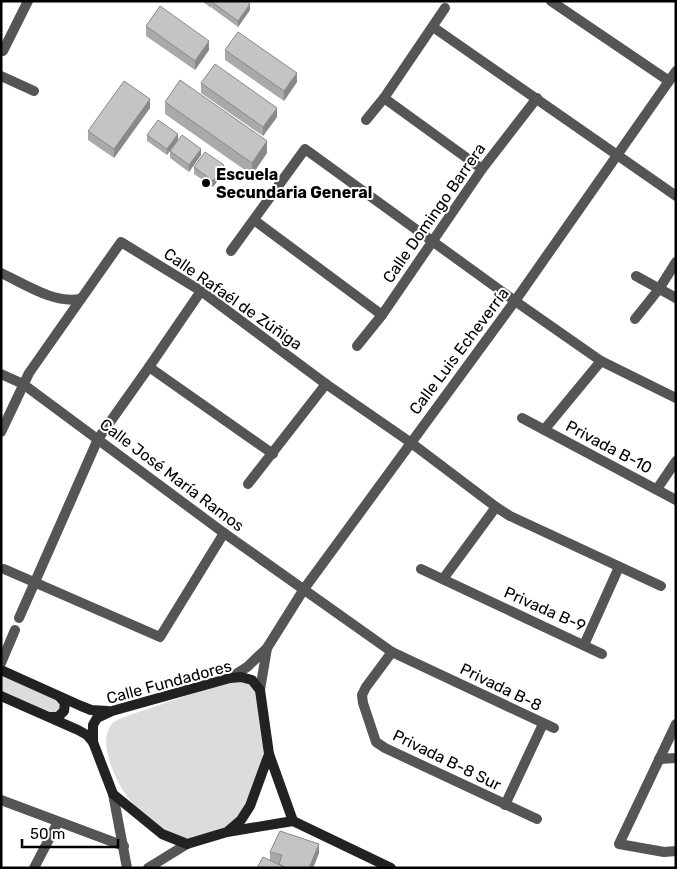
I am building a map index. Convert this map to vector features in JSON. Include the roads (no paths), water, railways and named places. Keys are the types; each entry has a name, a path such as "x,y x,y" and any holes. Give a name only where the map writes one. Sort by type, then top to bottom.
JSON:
{"main road":[{"path":"1,670 91,710 112,711"},
{"name":"Calle Fundadores","path":"93,742 94,722 97,718 112,711 230,678 241,677 252,680 260,690"},
{"path":"260,690 268,754 293,821"},
{"path":"1,696 86,735 93,742 113,794 162,834 187,844 227,832 293,821 391,868"},
{"path":"49,717 58,717 64,711 65,703 59,697"},
{"path":"227,832 242,820 250,806 268,754"}],"street":[{"path":"3,51 28,1"},
{"path":"551,1 669,81"},
{"path":"366,120 384,98 446,8"},
{"path":"433,27 676,196"},
{"name":"Calle Luis Echeverría","path":"230,678 247,667 267,648 304,588 515,301 676,71"},
{"path":"1,76 34,91"},
{"path":"384,98 482,169"},
{"name":"Calle Domingo Barrera","path":"357,346 382,315 482,169 537,98"},
{"path":"231,251 305,149 515,301 602,361 676,398"},
{"path":"254,220 382,315"},
{"name":"Calle Rafaél de Zúñiga","path":"80,299 121,242 201,291 326,384 410,442 496,507 661,586"},
{"path":"635,319 659,289 676,262"},
{"path":"1,273 52,296 66,300 80,299"},
{"path":"636,276 676,298"},
{"path":"19,618 98,438 201,291"},
{"path":"1,432 23,384 37,360 80,299"},
{"name":"Privada B-10","path":"544,430 602,361"},
{"path":"149,367 272,454"},
{"name":"Calle José María Ramos","path":"1,374 23,384 224,533 304,588"},
{"path":"248,484 326,384"},
{"name":"Privada B-10","path":"522,418 657,489 676,461"},
{"path":"657,489 676,500"},
{"path":"443,579 496,507"},
{"path":"4,569 160,637 224,533"},
{"name":"Privada B-9","path":"421,569 584,645 619,567"},
{"name":"Privada B-8","path":"304,588 392,652 543,724 505,805"},
{"path":"1,663 15,630"},
{"path":"584,645 602,654"},
{"name":"Calle Luis Echeverría","path":"260,690 267,648"},
{"name":"Privada B-8 Sur","path":"392,652 366,686 362,695 376,742 537,819"},
{"path":"543,724 554,728"},
{"path":"676,724 619,844 664,852 676,852"},
{"path":"659,758 676,758"},
{"path":"113,794 127,868"},
{"path":"1,800 124,846"},
{"path":"34,868 58,822"},
{"path":"148,868 187,844"}],"place":[{"name":"Escuela Secundaria General","path":"206,183"}]}
